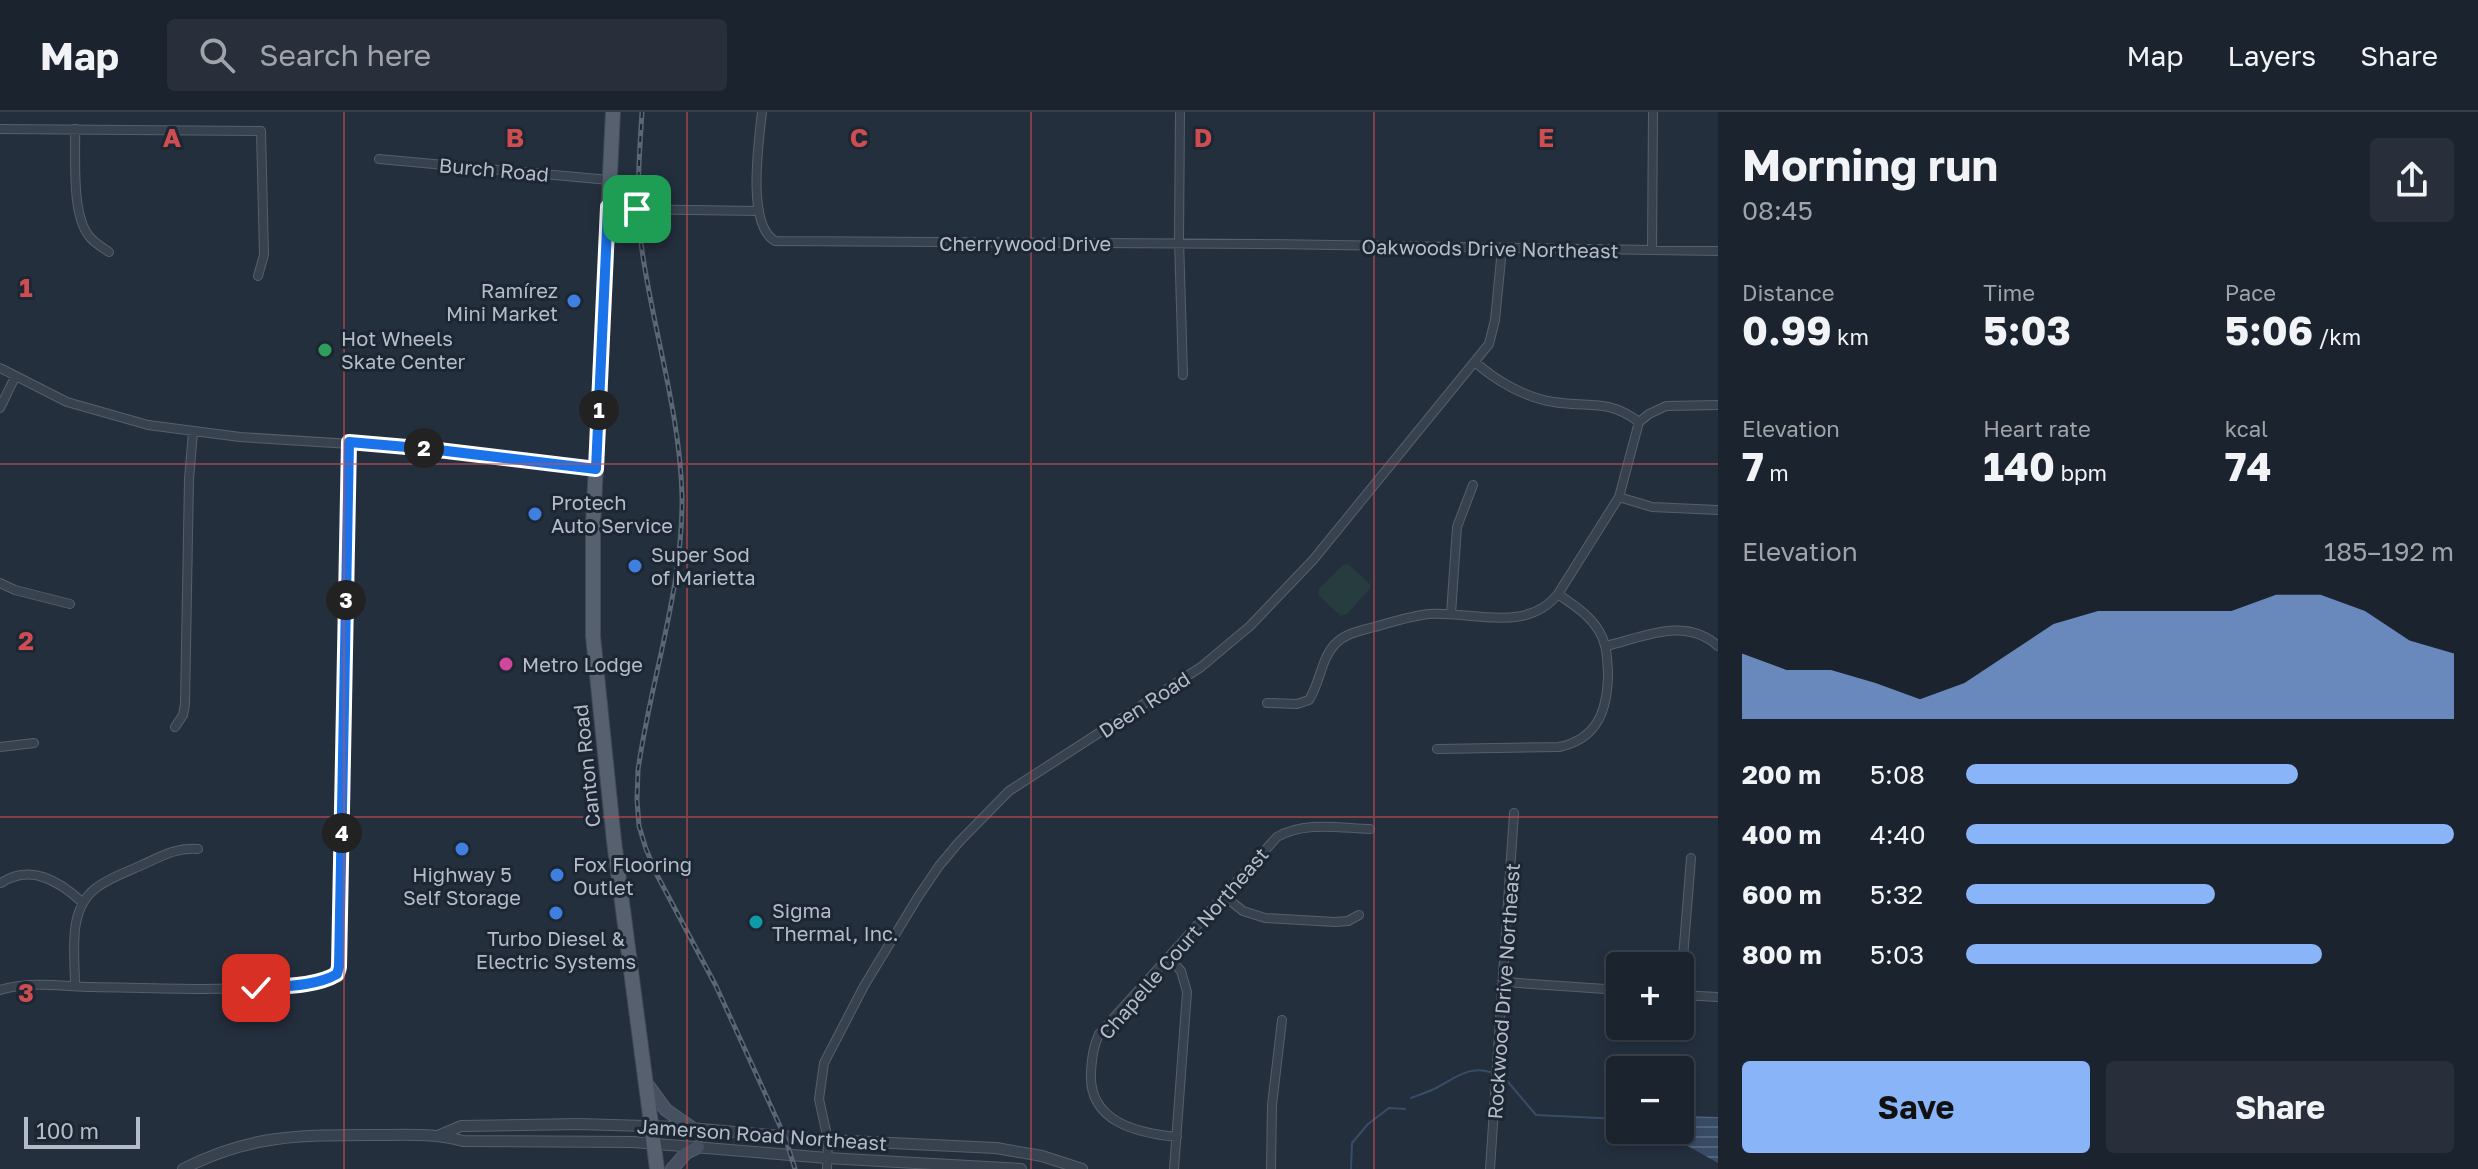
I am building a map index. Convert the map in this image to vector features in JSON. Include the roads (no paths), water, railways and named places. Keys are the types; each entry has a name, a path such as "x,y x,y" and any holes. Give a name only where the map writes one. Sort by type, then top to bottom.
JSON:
{"main road":[{"name":"Canton Road","path":"613,112 592,578 597,681 614,841 657,1169"},
{"path":"647,1083 666,1110 692,1128"},
{"path":"672,1169 686,1153 698,1147"}],"street":[{"path":"608,207 759,211 757,162 762,112"},
{"path":"1180,112 1183,375"},
{"path":"1652,250 1653,112"},
{"path":"0,129 261,131 264,255 258,276"},
{"path":"75,129 78,210 90,239 109,252"},
{"name":"Burch Road","path":"379,159 609,180"},
{"name":"Cherrywood Drive","path":"759,211 771,239 788,241 1262,244"},
{"name":"Oakwoods Drive Northeast","path":"1262,244 1718,251"},
{"name":"Deen Road","path":"827,1164 828,1140 819,1099 824,1063 864,986 918,897 959,842 1009,791 1201,667 1249,627 1313,560 1475,362 1491,338 1502,249"},
{"path":"1475,362 1531,396 1555,403 1612,407 1625,411 1639,422"},
{"path":"0,368 67,402 148,425 240,437 430,449 596,469"},
{"path":"0,408 15,377"},
{"path":"1267,703 1297,704 1309,700 1330,650 1336,642 1350,634 1431,614 1522,617 1546,607 1558,594 1619,497 1639,422 1666,406 1718,405"},
{"path":"175,727 183,715 185,704 189,479 193,432"},
{"path":"0,990 27,984 256,988 292,985 337,974 340,960 349,442"},
{"path":"1451,614 1457,527 1473,485"},
{"path":"1619,497 1652,507 1718,510"},
{"path":"1,585 70,604"},
{"path":"1437,749 1559,747 1577,741 1592,729 1606,705 1606,646 1592,619 1558,594"},
{"path":"1606,646 1683,629 1700,633 1718,646"},
{"path":"0,747 34,743"},
{"name":"Rockwood Drive Northeast","path":"1490,1169 1514,813"},
{"name":"Chapelle Court Northeast","path":"1177,1137 1144,1131 1105,1113 1095,1099 1091,1080 1093,1054 1099,1034 1268,844 1286,832 1310,827 1370,829"},
{"path":"75,986 76,924 82,902 100,885 160,857 184,848 198,849"},
{"path":"1683,952 1691,858"},
{"path":"1,883 11,876 28,873 56,883 82,902"},
{"path":"1223,895 1243,911 1265,918 1335,922 1348,921 1359,915"},
{"path":"1168,957 1181,971 1187,992 1174,1169"},
{"path":"1503,982 1606,989"},
{"path":"1694,996 1718,997"},
{"path":"1271,1169 1272,1105 1282,1020"},
{"name":"Jamerson Road Northeast","path":"440,1135 461,1126 692,1128 828,1140 996,1148 1042,1156 1082,1169"},
{"name":"Jamerson Road Northeast","path":"183,1169 235,1146 266,1139 313,1135 440,1135 463,1141 655,1144 827,1164 1021,1169"}],"water":[{"path":"1694,1116 1718,1117 1718,1163 1684,1144 1694,1144"}],"waterway":[{"path":"1411,1098 1468,1072 1490,1072"},
{"path":"1503,1076 1536,1115 1606,1118"},
{"path":"1351,1169 1352,1143 1368,1124 1389,1108 1405,1109"}],"railway":[{"path":"642,112 639,221 648,287 677,436 682,496 672,600 638,770 639,826 657,875 716,986 785,1137 795,1169"}],"place":[{"name":"Ramírez Mini Market","path":"574,301"},
{"name":"Hot Wheels Skate Center","path":"325,350"},
{"name":"Protech Auto Service","path":"535,514"},
{"name":"Super Sod of Marietta","path":"635,566"},
{"name":"Metro Lodge","path":"506,664"},
{"name":"Highway 5 Self Storage","path":"462,849"},
{"name":"Fox Flooring Outlet","path":"557,875"},
{"name":"Turbo Diesel & Electric Systems","path":"556,913"},
{"name":"Sigma Thermal, Inc.","path":"756,922"}]}
